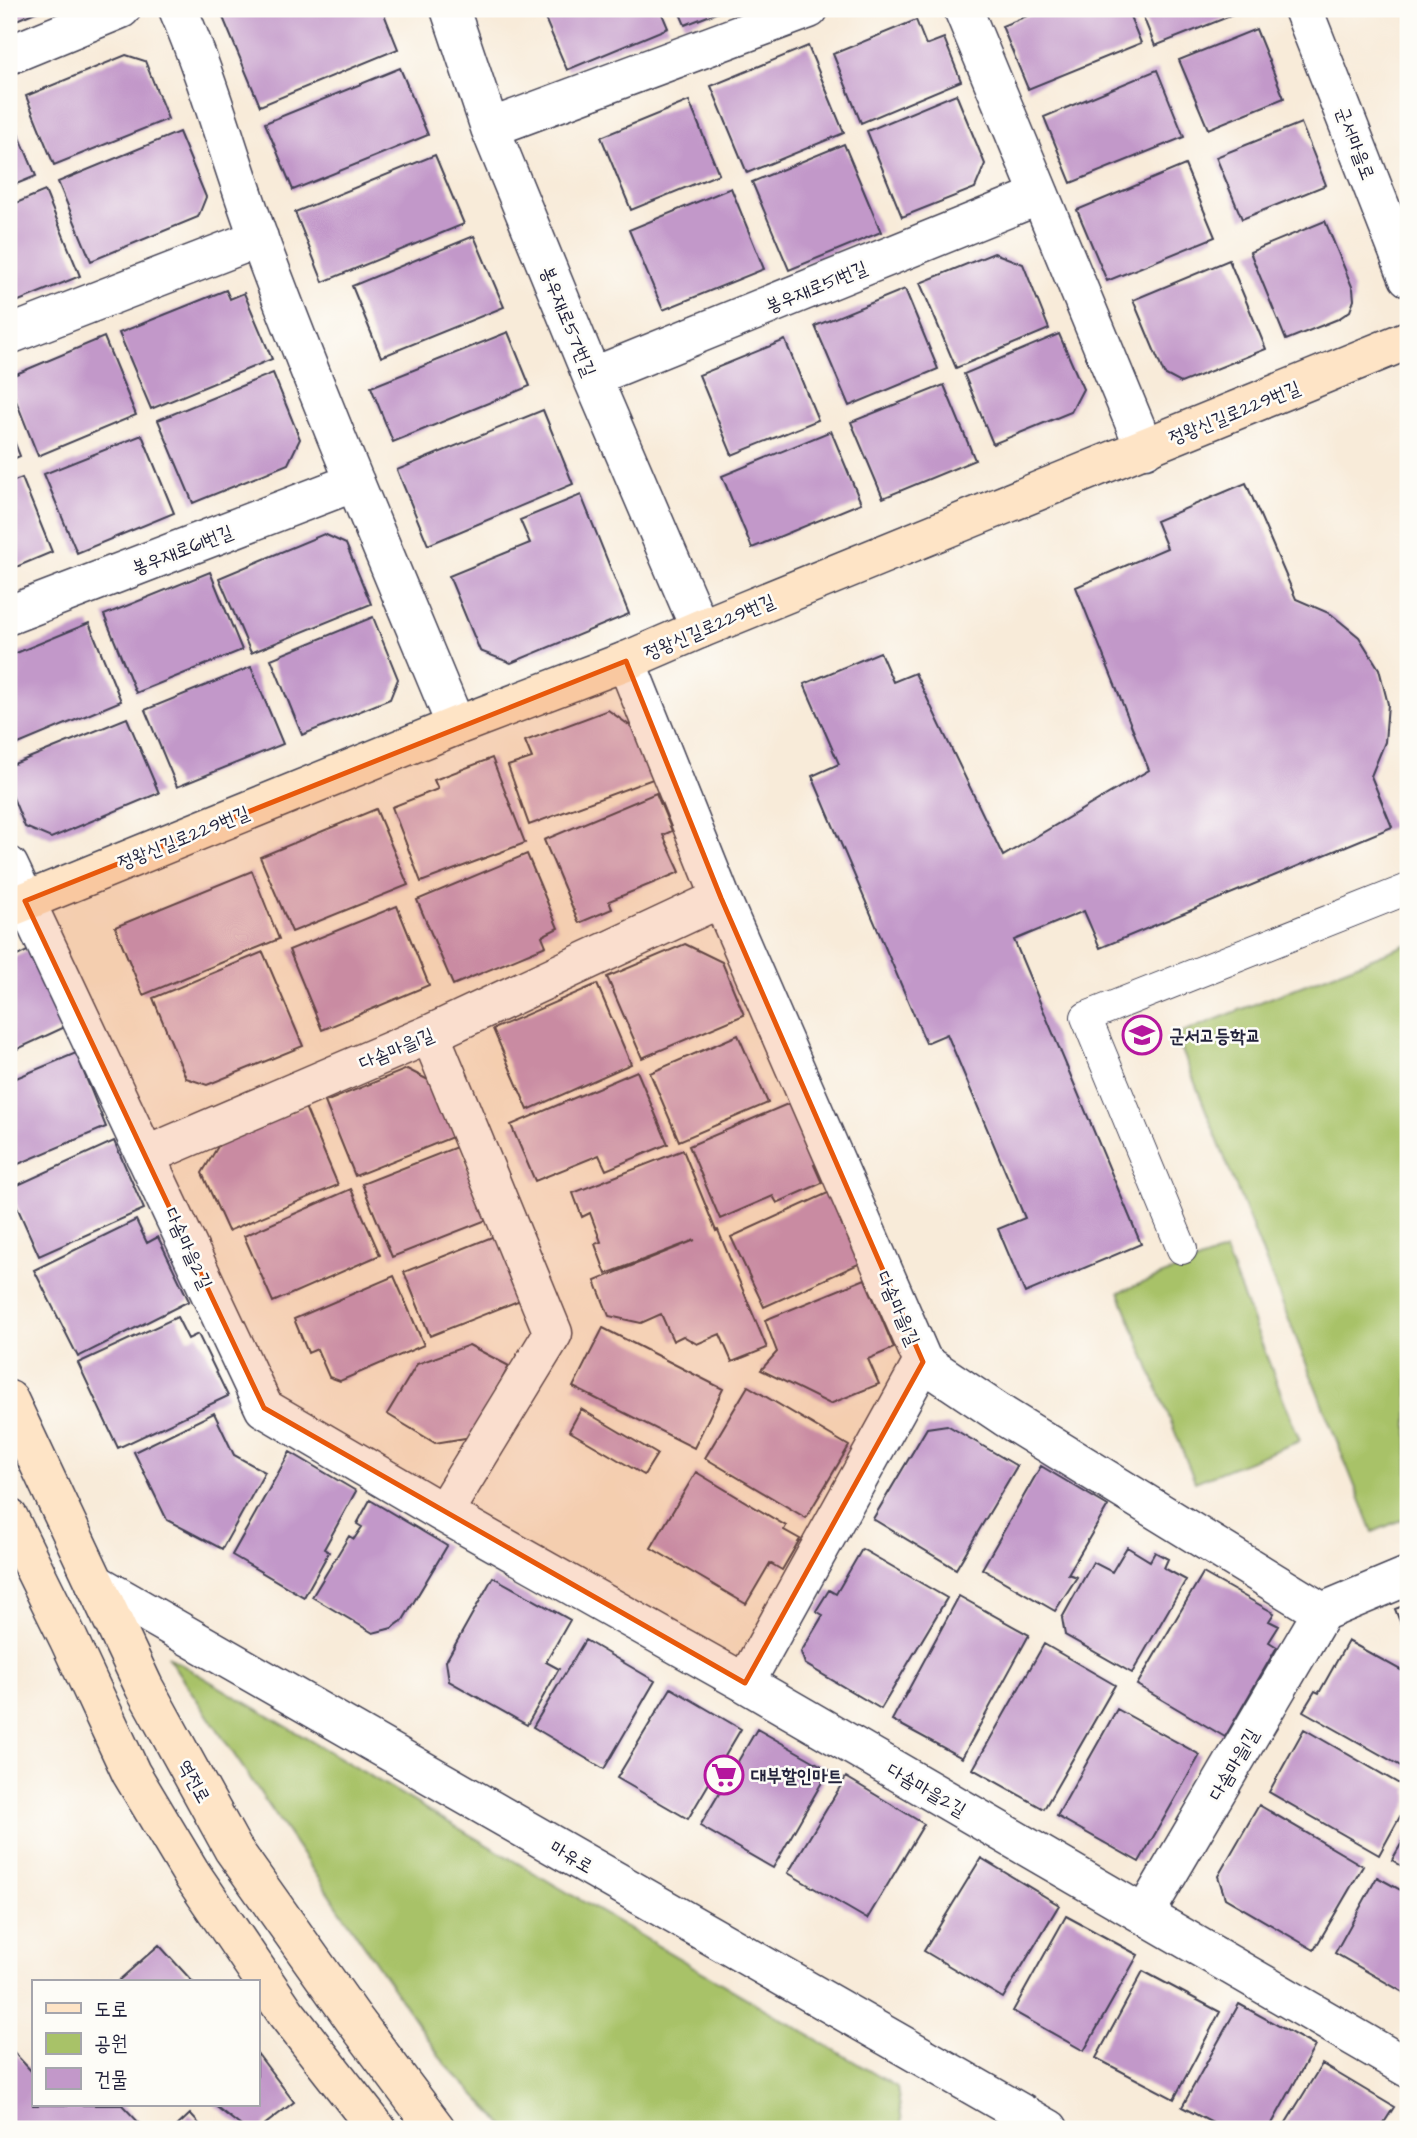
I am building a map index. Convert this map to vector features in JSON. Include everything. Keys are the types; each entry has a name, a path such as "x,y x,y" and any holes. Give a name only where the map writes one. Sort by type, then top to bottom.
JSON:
{"main road":[{"name":"정왕신길로229번길","path":"17,904 456,726 626,662 700,629 1408,340"},
{"name":"역전로","path":"9,1400 144,1687 233,1849 436,2129"},
{"path":"9,1518 131,1773 157,1817 191,1873 286,2014 377,2129"}],"street":[{"path":"9,55 121,9"},
{"path":"178,9 193,45 259,239 355,482 456,726"},
{"name":"봉우재로57번길","path":"450,9 490,128 592,377 700,629"},
{"path":"490,128 808,9"},
{"path":"964,9 1145,449"},
{"name":"군서마을로","path":"1303,9 1408,276"},
{"name":"봉우재로51번길","path":"592,377 1040,195"},
{"path":"9,335 259,239"},
{"name":"봉우재로61번길","path":"9,615 355,482"},
{"name":"다솜마을1길","path":"626,662 721,898 923,1362 1005,1417 1322,1612 1144,1915"},
{"name":"다솜마을2길","path":"9,866 17,904 145,1156 264,1408 443,1513 745,1682 1408,2068"},
{"name":"다솜마을1길","path":"145,1156 430,1034 721,898"},
{"path":"430,1034 553,1333 443,1513"},
{"path":"745,1682 923,1362"},
{"path":"1322,1612 1408,1576"},
{"name":"마유로","path":"95,1583 1049,2129"}],"lane":[{"path":"1182,1249 1086,1017 1408,888"}],"highlighted area":[{"path":"626,661 721,898 923,1362 745,1683 264,1408 25,901"}],"green space":[{"path":"1408,944 1408,1517 1373,1532 1176,1035"},
{"path":"1225,1251 1300,1441 1195,1482 1119,1292"},
{"path":"167,1656 897,2087 903,2129 508,2129 445,2064"}],"building":[{"path":"9,9 43,9 9,23"},
{"path":"225,9 382,9 398,49 260,106 222,15"},
{"path":"541,9 660,9 668,28 567,70"},
{"path":"678,9 726,9 685,25"},
{"path":"1044,9 1127,9 1141,43 1028,89 1002,26"},
{"path":"1140,9 1242,9 1243,11 1155,46"},
{"path":"916,20 926,45 944,38 961,81 861,123 833,54"},
{"path":"1256,29 1284,98 1208,129 1179,60"},
{"path":"808,46 844,133 747,173 711,86"},
{"path":"126,55 145,61 168,119 54,165 26,96"},
{"path":"400,68 428,135 293,190 265,123"},
{"path":"1157,70 1184,137 1071,183 1044,117"},
{"path":"956,94 985,164 975,188 902,217 867,131"},
{"path":"689,101 719,174 631,210 601,137"},
{"path":"9,111 36,176 9,187"},
{"path":"1301,123 1326,185 1242,219 1216,157"},
{"path":"179,132 206,197 198,217 91,261 58,182"},
{"path":"844,144 881,232 789,270 752,182"},
{"path":"435,155 464,224 323,282 295,212"},
{"path":"1185,165 1215,237 1107,281 1077,210"},
{"path":"731,188 764,269 663,310 629,230"},
{"path":"45,191 80,276 9,305 9,206"},
{"path":"1325,221 1353,289 1354,300 1350,311 1338,319 1286,340 1250,252"},
{"path":"474,236 504,307 381,357 352,286"},
{"path":"994,253 1023,264 1049,329 956,368 920,283"},
{"path":"1229,260 1266,349 1181,383 1164,374 1133,300"},
{"path":"905,289 938,369 849,406 815,326"},
{"path":"226,290 230,299 244,293 272,359 151,409 119,333"},
{"path":"508,332 530,386 393,442 371,387"},
{"path":"1059,334 1083,389 1071,412 993,444 964,374"},
{"path":"104,337 136,415 38,456 9,377"},
{"path":"785,340 818,420 732,455 699,375"},
{"path":"273,373 300,439 288,464 193,503 158,420"},
{"path":"944,385 975,460 883,498 851,422"},
{"path":"543,410 573,484 428,545 397,470"},
{"path":"9,428 20,456 9,461"},
{"path":"831,431 861,503 752,548 722,476"},
{"path":"142,435 174,513 77,553 44,474"},
{"path":"22,478 52,552 9,570 9,483"},
{"path":"1246,483 1296,599 1331,614 1359,637 1379,669 1388,704 1385,742 1371,776 1392,827 1100,948 1084,911 1014,940 1141,1244 1025,1293 998,1229 1025,1218 947,1034 926,1043 812,776 839,764 804,684 880,652 893,682 915,673 1003,856 1149,770 1076,587 1167,548 1156,521"},
{"path":"581,495 629,614 511,663 480,651 449,576 530,543 520,520"},
{"path":"324,534 346,544 371,604 251,653 219,578"},
{"path":"210,572 242,650 136,693 104,615"},
{"path":"373,617 398,679 390,699 302,735 271,659"},
{"path":"89,623 121,701 9,748 9,656"},
{"path":"251,667 283,744 177,787 145,710"},
{"path":"608,710 633,728 653,779 529,825 508,766 532,758 525,741"},
{"path":"127,718 159,793 51,838 25,827 9,788 9,766"},
{"path":"492,758 525,843 421,882 392,807 438,789 434,780"},
{"path":"656,793 672,831 663,835 680,872 609,901 612,909 579,923 544,840"},
{"path":"376,809 408,885 292,932 260,857"},
{"path":"527,854 558,928 542,936 546,946 453,985 417,900"},
{"path":"252,871 279,939 143,995 115,927"},
{"path":"397,906 429,985 322,1030 289,950"},
{"path":"685,944 722,962 744,1015 642,1058 607,977"},
{"path":"29,950 65,1027 9,1053 9,960"},
{"path":"263,952 303,1046 207,1085 186,1078 153,998"},
{"path":"597,984 631,1064 528,1110 493,1029"},
{"path":"738,1035 768,1103 679,1141 650,1073"},
{"path":"76,1053 106,1127 9,1168 9,1081"},
{"path":"407,1069 434,1083 455,1136 355,1176 325,1102"},
{"path":"637,1071 668,1144 606,1170 599,1155 535,1181 511,1125"},
{"path":"797,1100 823,1161 814,1165 822,1183 777,1203 773,1196 720,1219 689,1146"},
{"path":"305,1107 338,1185 228,1231 202,1173 220,1143"},
{"path":"114,1141 144,1209 39,1256 9,1189"},
{"path":"459,1146 489,1219 392,1257 362,1184"},
{"path":"683,1150 767,1348 732,1362 720,1334 697,1344 683,1336 673,1341 661,1314 641,1323 609,1316 595,1281 695,1240 606,1274 595,1244 601,1242 590,1213 582,1217 573,1193"},
{"path":"351,1189 380,1255 273,1302 244,1236"},
{"path":"830,1192 863,1262 764,1307 731,1237"},
{"path":"136,1220 147,1243 158,1237 189,1301 78,1357 34,1270"},
{"path":"497,1235 523,1299 430,1336 404,1272"},
{"path":"394,1276 424,1345 340,1381 329,1377 317,1349 308,1353 294,1319"},
{"path":"865,1279 894,1348 868,1359 879,1384 830,1404 761,1370 777,1352 765,1320"},
{"path":"177,1317 188,1339 198,1334 228,1396 118,1448 78,1363"},
{"path":"603,1328 723,1389 694,1448 573,1387"},
{"path":"469,1345 509,1366 471,1437 435,1443 387,1414 417,1364"},
{"path":"748,1386 849,1446 806,1518 705,1458"},
{"path":"581,1409 657,1454 644,1475 569,1431"},
{"path":"214,1413 234,1455 265,1472 222,1549 167,1520 134,1452"},
{"path":"947,1425 1017,1466 956,1569 873,1519 927,1428"},
{"path":"290,1452 356,1491 324,1549 329,1552 304,1597 232,1555"},
{"path":"1041,1466 1108,1506 1068,1574 1077,1577 1055,1611 982,1569"},
{"path":"696,1472 786,1526 784,1530 800,1539 782,1570 770,1563 746,1604 651,1548"},
{"path":"370,1500 447,1546 403,1620 392,1628 373,1633 312,1597 349,1536 354,1539 362,1527 357,1524"},
{"path":"1127,1547 1150,1561 1155,1552 1168,1559 1164,1568 1186,1580 1132,1673 1065,1635 1062,1618 1093,1562 1112,1572"},
{"path":"862,1549 947,1598 881,1709 805,1664 801,1652 823,1615 816,1611 829,1590 836,1594"},
{"path":"1203,1573 1274,1613 1269,1621 1279,1626 1269,1642 1277,1647 1225,1737 1137,1685"},
{"path":"493,1577 570,1620 546,1662 559,1669 527,1725 449,1681 446,1661"},
{"path":"959,1596 1029,1635 962,1758 892,1720"},
{"path":"1408,1604 1408,1636 1406,1637 1395,1609"},
{"path":"585,1640 655,1681 604,1769 533,1727"},
{"path":"1348,1641 1408,1674 1408,1770 1303,1711 1315,1691 1319,1693"},
{"path":"1044,1644 1115,1685 1044,1809 973,1769"},
{"path":"671,1688 741,1729 688,1819 617,1778"},
{"path":"1117,1709 1200,1755 1139,1862 1057,1816"},
{"path":"757,1729 829,1770 773,1868 700,1826"},
{"path":"1304,1729 1408,1789 1408,1802 1379,1855 1269,1792"},
{"path":"846,1777 924,1824 867,1919 788,1873"},
{"path":"1259,1805 1363,1866 1314,1950 1225,1898 1218,1876"},
{"path":"1408,1832 1408,1870 1392,1860"},
{"path":"981,1858 1059,1905 1003,1998 924,1951"},
{"path":"1377,1877 1408,1894 1408,1995 1335,1953"},
{"path":"1066,1916 1138,1955 1084,2051 1013,2011"},
{"path":"159,1945 191,1980 119,1980"},
{"path":"1143,1971 1220,2012 1174,2099 1096,2058"},
{"path":"1239,2004 1315,2046 1269,2129 1224,2129 1182,2107"},
{"path":"9,2047 32,2072 32,2106 123,2106 145,2129 9,2129"},
{"path":"259,2056 294,2102 259,2129 245,2129 215,2106 259,2106"},
{"path":"1322,2064 1394,2107 1380,2129 1282,2129"},
{"path":"190,2114 204,2129 174,2129"}],"place":[{"name":"군서고등학교","path":"1142,1035"},
{"name":"대부할인마트","path":"724,1775"}]}
